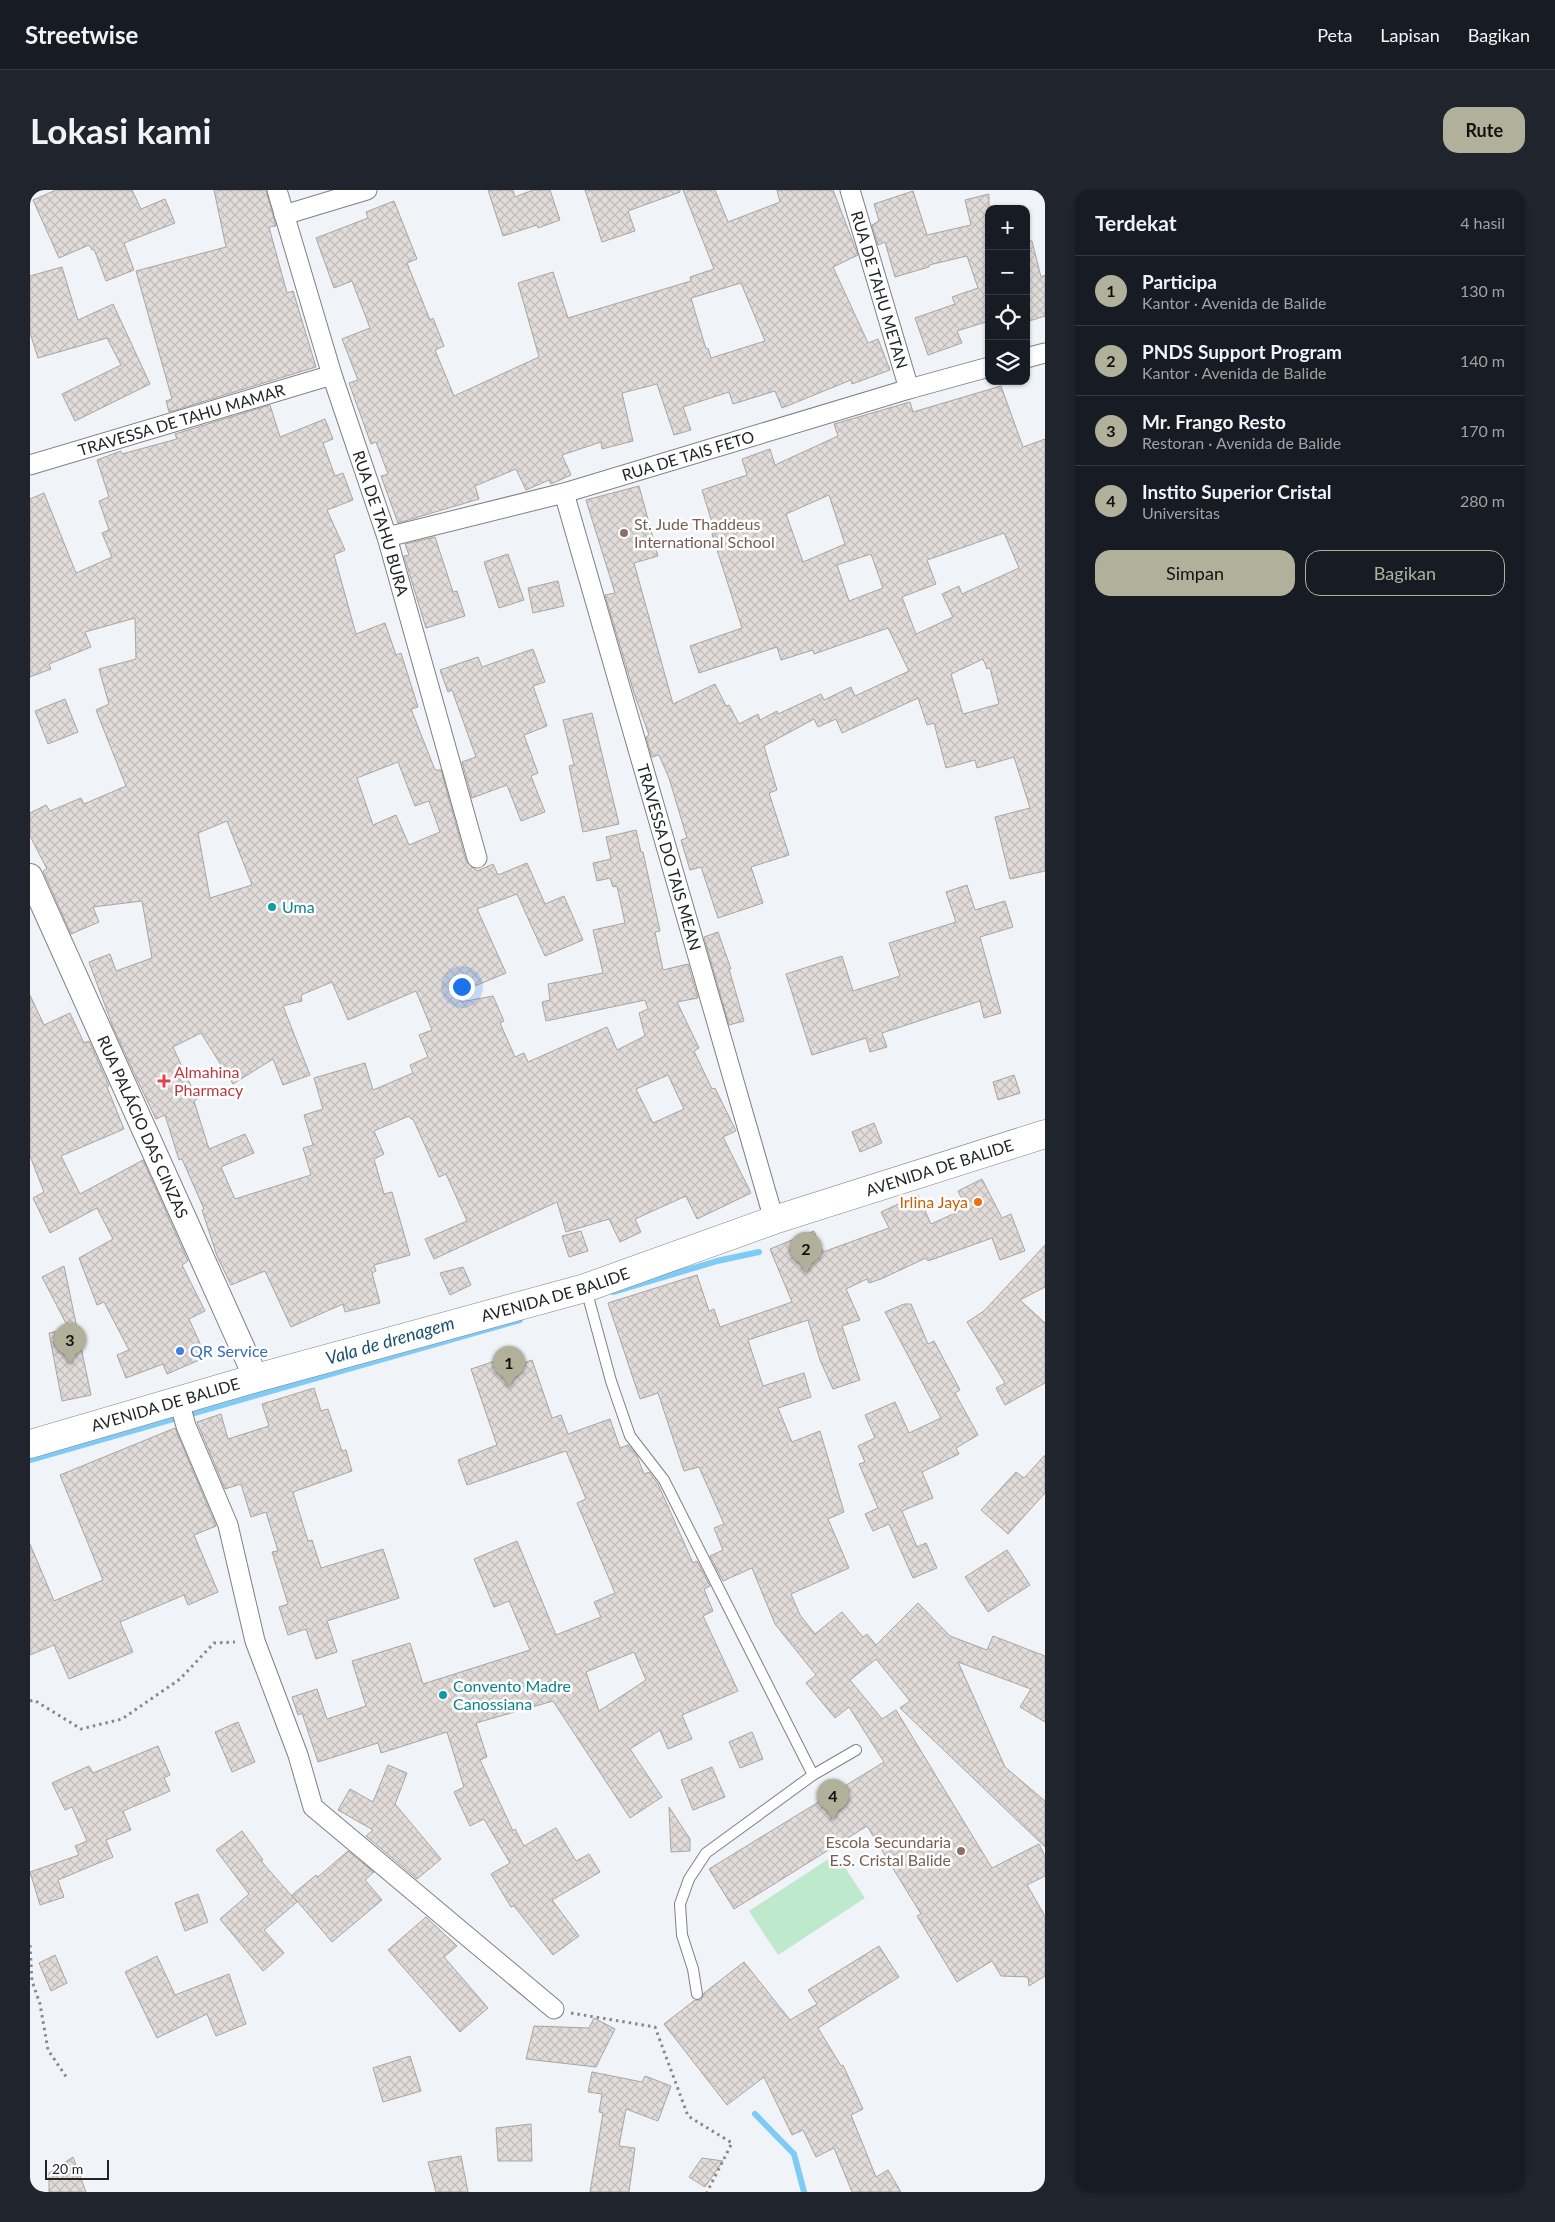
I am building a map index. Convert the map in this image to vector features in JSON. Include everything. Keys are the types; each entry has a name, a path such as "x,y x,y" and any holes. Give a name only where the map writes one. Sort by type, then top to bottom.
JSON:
{"main road":[{"name":"AVENIDA DE BALIDE","path":"30,1444 182,1412 256,1378 588,1299 774,1220 1045,1134"}],"street":[{"name":"RUA DE TAHU BURA","path":"277,190 332,375 388,537 477,858"},
{"path":"284,215 367,190"},
{"name":"RUA DE TAHU METAN","path":"850,190 909,389"},
{"path":"1030,357 1045,353"},
{"name":"RUA DE TAIS FETO","path":"388,537 564,493 909,389 985,369"},
{"name":"TRAVESSA DE TAHU MAMAR","path":"30,465 332,375"},
{"name":"TRAVESSA DO TAIS MEAN","path":"564,493 774,1220"},
{"name":"RUA PALÁCIO DAS CINZAS","path":"30,876 256,1378"},
{"path":"182,1412 228,1524 254,1641 298,1756 313,1807 554,2009"}],"lane":[{"path":"588,1299 611,1380 630,1436 664,1480 812,1775"},
{"path":"697,1994 694,1969 682,1935 680,1904 690,1879 706,1853 812,1775 856,1750"}],"path":[{"path":"30,1701 34,1700 82,1729 122,1719 180,1679 214,1643 254,1641"},
{"path":"30,1945 32,1982 40,2004 48,2050 66,2078"},
{"path":"554,2009 655,2027 688,2116 732,2143 707,2192"}],"green space":[{"path":"836,1854 865,1898 778,1955 749,1911"}],"building":[{"path":"56,190 132,190 141,209 165,199 175,223 124,243 134,270 106,281 94,249 92,250 89,245 59,258 33,200"},
{"path":"214,190 266,190 276,226 269,227 287,293 293,291 316,367 169,412 166,401 172,399 136,271 226,247"},
{"path":"488,190 513,190 515,197 533,190 550,190 560,220 538,228 537,225 503,236"},
{"path":"585,190 680,190 680,192 628,211 635,231 602,242"},
{"path":"683,190 715,190 728,222 780,202 777,190 833,190 858,255 833,267 868,343 878,339 890,370 852,384 851,380 782,408 775,391 733,404 729,392 683,407 691,430 674,435 657,384 622,393 633,441 602,449 601,442 562,455 571,475 551,484 549,480 526,490 516,469 475,486 479,499 398,523 381,476 388,474 376,442 371,444 349,383 358,380 342,339 370,328 352,281 334,288 316,238 368,218 366,212 394,201 417,259 407,263 430,320 433,318 444,346 435,350 454,396 539,357 518,283 553,272 568,318 691,281 690,277 714,269","holes":["741,283 765,341 711,358 708,348 706,349 691,298"]},
{"path":"913,191 927,235 971,225 965,200 989,194 989,205 985,205 985,322 957,331 962,343 928,355 915,318 955,304 952,297 978,288 967,256 929,265 929,267 895,277 885,242 878,245 872,225 879,221 874,204"},
{"path":"1030,241 1032,241 1041,277 1045,275 1045,316 1030,321"},
{"path":"62,267 78,320 113,304 150,384 75,421 62,394 121,365 107,338 38,358 30,333 30,276"},
{"path":"1001,386 1023,447 1045,439 1045,871 1010,879 995,817 1030,808 1014,757 977,768 975,760 946,768 934,723 927,725 918,698 842,733 836,719 818,727 814,719 764,746 777,790 769,793 789,855 751,867 763,903 718,918 701,867 690,870 681,840 687,838 669,778 659,755 652,757 646,737 649,735 634,693 605,595 615,593 586,500 639,486 658,556 634,563 673,704 715,684 726,706 729,705 739,724 758,714 760,720 777,711 778,714 821,694 824,700 851,687 855,696 909,671 888,628 814,654 813,650 781,660 777,647 699,673 690,646 742,628 712,534 715,532 702,490 747,475 742,459 770,449 775,465 838,436 834,424 910,402 913,412","holes":["829,495 845,544 803,562 786,514","1004,533 1019,568 962,594 959,586 942,594 953,617 916,634 902,597 936,584 927,560","871,554 883,588 849,601 837,565","983,659 987,669 990,668 999,704 963,714 951,674"]},
{"path":"270,405 280,437 325,419 333,439 323,443 335,476 343,473 353,500 327,510 345,550 334,555 356,634 385,623 396,655 401,653 418,707 411,709 435,770 441,770 466,861 477,871 493,864 498,875 527,863 545,904 564,896 583,940 545,956 517,894 477,909 506,973 458,993 461,1002 493,996 504,1021 500,1023 515,1057 524,1053 528,1062 607,1027 617,1050 645,1036 639,1013 648,1009 645,1000 546,1021 542,1002 550,1000 548,984 603,973 593,930 625,923 617,886 613,887 610,878 597,881 593,863 611,859 606,837 636,830 641,852 643,852 660,931 655,932 663,970 688,964 698,998 677,1002 699,1048 694,1051 712,1089 715,1088 736,1131 723,1137 751,1193 697,1219 686,1196 635,1219 641,1232 620,1242 609,1219 566,1232 557,1202 434,1259 425,1239 467,1221 446,1174 439,1177 413,1119 409,1116 374,1131 384,1154 374,1159 384,1194 392,1192 410,1255 374,1265 376,1271 372,1273 380,1303 345,1312 343,1304 291,1327 265,1271 231,1285 217,1256 202,1210 204,1209 182,1159 179,1160 165,1115 156,1119 113,1027 89,962 110,954 116,971 152,958 142,901 93,907 99,922 71,934 43,871 47,869 30,836 30,813 46,805 50,811 81,798 84,804 126,786 96,710 109,704 99,669 136,659 135,618 85,632 91,647 49,664 51,669 30,677 30,499 44,493 76,573 112,557 102,533 109,530 99,501 109,497 97,460 121,451 122,454 177,439 175,434","holes":["398,762 415,806 429,801 440,832 409,845 396,815 373,825 357,778","227,821 252,885 210,898 198,833","332,982 348,1020 416,991 432,1030 419,1035 428,1057 410,1065 413,1073 373,1090 365,1063 314,1078 323,1109 304,1115 313,1145 303,1148 311,1175 235,1199 221,1167 254,1153 245,1134 209,1149 194,1101 197,1099 173,1047 201,1033 233,1084 273,1059 283,1085 310,1075 283,1006 302,1001 301,995","668,1075 684,1109 653,1123 636,1089"]},
{"path":"435,537 453,592 457,591 465,616 426,628 404,556 409,555 405,544"},
{"path":"508,554 524,600 499,608 484,562"},
{"path":"558,581 564,606 533,613 528,588"},
{"path":"533,649 545,682 533,686 547,726 524,735 538,773 531,776 545,812 521,821 507,785 472,798 462,762 476,757 452,690 448,692 440,670 478,657 482,667"},
{"path":"65,699 78,732 48,744 35,711"},
{"path":"592,713 619,824 583,832 569,766 574,765 563,720"},
{"path":"967,885 975,910 1005,901 1013,927 980,937 1001,1013 984,1018 980,1001 882,1033 887,1047 870,1052 866,1038 812,1055 786,974 842,956 853,991 900,976 889,943 956,922 946,892"},
{"path":"718,932 731,969 729,969 744,1021 729,1025 704,937"},
{"path":"30,995 44,1025 70,1013 84,1043 89,1041 109,1086 107,1087 124,1129 61,1156 80,1194 143,1160 188,1261 182,1265 205,1311 189,1319 206,1357 167,1374 163,1364 126,1378 117,1355 129,1350 104,1302 97,1305 79,1258 113,1239 97,1208 50,1233 33,1198 44,1192 30,1156"},
{"path":"1014,1075 1020,1093 998,1100 993,1082"},
{"path":"874,1123 882,1143 860,1152 852,1132"},
{"path":"982,1179 1002,1218 1011,1214 1025,1251 1000,1260 992,1238 928,1261 926,1258 881,1279 869,1283 867,1279 846,1289 860,1320 842,1326 860,1380 833,1389 820,1360 808,1320 748,1340 763,1386 804,1373 811,1397 778,1408 792,1442 820,1431 844,1512 828,1519 849,1568 791,1594 800,1615 815,1634 842,1612 863,1637 867,1634 876,1645 918,1603 950,1636 987,1650 993,1636 1045,1656 1045,1722 1020,1707 1031,1689 958,1662 1005,1767 1045,1801 1045,1847 900,1708 910,1701 876,1659 850,1680 882,1719 896,1710 992,1868 1039,1844 1045,1856 1045,1876 1027,1885 1045,1916 1045,1976 1029,1986 1028,1977 1001,1976 992,1961 957,1982 917,1916 921,1914 867,1826 734,1909 709,1869 884,1762 849,1707 835,1718 806,1683 816,1675 775,1624 752,1568 723,1581 710,1556 723,1550 714,1528 724,1524 699,1467 684,1471 658,1393 640,1399 608,1303 697,1275 709,1311 714,1309 720,1327 792,1302 770,1249 814,1231 823,1252 889,1228 881,1212 918,1195 931,1224 966,1208 958,1191"},
{"path":"581,1231 588,1251 569,1257 562,1236"},
{"path":"1045,1245 1045,1287 1020,1300 1045,1323 1045,1383 1005,1405 996,1388 1005,1383 967,1322 984,1311"},
{"path":"64,1266 91,1395 62,1401 49,1333 69,1329 42,1277"},
{"path":"463,1267 471,1285 450,1295 440,1273"},
{"path":"904,1304 911,1304 928,1344 934,1341 960,1390 955,1393 978,1435 956,1448 959,1454 922,1472 933,1498 902,1511 917,1547 926,1543 937,1568 913,1578 889,1524 873,1531 865,1514 878,1508 859,1464 865,1462 858,1446 875,1438 865,1415 895,1402 909,1433 941,1418 885,1312"},
{"path":"498,1360 501,1371 532,1360 552,1418 561,1415 568,1434 610,1419 620,1448 628,1445 637,1456 644,1474 649,1472 658,1484 693,1563 697,1561 710,1586 704,1589 713,1611 703,1616 738,1691 682,1715 692,1739 668,1749 660,1730 630,1749 662,1797 630,1818 553,1701 476,1723 487,1757 480,1760 513,1831 515,1829 524,1846 556,1828 576,1861 589,1854 600,1872 552,1900 579,1936 553,1955 514,1906 511,1907 491,1874 510,1863 484,1819 470,1826 454,1792 464,1787 447,1732 381,1753 378,1743 318,1762 302,1713 298,1715 292,1697 317,1689 327,1719 366,1706 352,1661 410,1643 423,1684 530,1650 509,1601 494,1607 474,1559 517,1541 556,1635 601,1617 594,1602 615,1593 577,1503 586,1499 566,1451 467,1485 458,1460 497,1445 471,1369","holes":["634,1652 646,1680 599,1711 586,1672"]},
{"path":"314,1388 321,1411 328,1409 342,1451 346,1450 352,1471 293,1492 308,1541 312,1540 321,1568 383,1549 399,1598 327,1621 337,1652 316,1659 306,1629 288,1635 279,1607 288,1604 272,1552 278,1551 266,1512 251,1517 241,1484 225,1489 197,1422 221,1414 228,1439 269,1426 262,1404"},
{"path":"175,1428 216,1526 194,1535 218,1592 188,1605 184,1595 120,1622 133,1652 69,1679 54,1645 30,1655 30,1544 54,1601 103,1580 60,1475"},
{"path":"1045,1455 1045,1493 1008,1534 981,1510 1016,1472 1024,1478"},
{"path":"1007,1550 1030,1585 988,1612 965,1577"},
{"path":"238,1722 255,1762 232,1772 215,1732"},
{"path":"752,1732 763,1759 740,1768 729,1742"},
{"path":"158,1746 170,1775 164,1778 170,1791 123,1811 131,1830 106,1840 113,1857 58,1880 64,1897 40,1905 30,1872 79,1855 75,1846 87,1841 72,1807 65,1810 52,1783 89,1766 93,1773"},
{"path":"388,1765 407,1773 395,1804 441,1859 417,1879 366,1836 373,1830 338,1810 350,1789 373,1802"},
{"path":"712,1767 725,1797 693,1810 681,1780"},
{"path":"669,1807 690,1839 690,1851 671,1852"},
{"path":"242,1831 263,1860 261,1861 297,1902 264,1930 284,1953 263,1971 220,1919 249,1894 216,1850"},
{"path":"348,1851 374,1872 365,1880 382,1900 332,1942 292,1895 316,1875 318,1877"},
{"path":"198,1894 208,1922 185,1931 175,1903"},
{"path":"426,1917 457,1946 444,1957 488,2008 460,2032 388,1950"},
{"path":"879,1946 899,1977 818,2028 841,2066 843,2065 863,2109 851,2115 876,2177 888,2170 901,2192 852,2192 834,2148 816,2157 803,2130 792,2135 764,2077 727,2105 664,2024 695,2000 701,2000 704,1993 744,1962 790,2020 817,2004 808,1990"},
{"path":"55,1955 67,1983 51,1991 39,1963"},
{"path":"157,1956 175,1995 229,1974 246,2024 216,2036 207,2014 157,2038 125,1972"},
{"path":"594,2018 615,2029 596,2067 526,2059 534,2026 589,2028"},
{"path":"410,2056 421,2091 383,2102 373,2068"},
{"path":"592,2072 642,2082 645,2076 671,2086 658,2121 626,2109 619,2146 635,2148 629,2192 590,2192 603,2113 599,2112 602,2094 588,2092"},
{"path":"531,2124 532,2161 498,2161 496,2128"},
{"path":"461,2156 468,2192 436,2192 428,2162"},
{"path":"73,2157 86,2192 49,2192 49,2173"},
{"path":"702,2158 723,2161 705,2187 689,2177"}],"waterway":[{"name":"Vala de drenagem","path":"613,1292 717,1261 759,1252"},
{"name":"Vala de drenagem","path":"30,1460 520,1320"},
{"path":"755,2114 794,2154 804,2192"}],"place":[{"name":"St. Jude Thaddeus International School","path":"624,533"},
{"name":"Uma","path":"272,907"},
{"name":"Almahina Pharmacy","path":"164,1081"},
{"name":"Irlina Jaya","path":"978,1202"},
{"name":"PNDS Support Program","path":"806,1273"},
{"name":"QR Service","path":"180,1351"},
{"name":"Mr. Frango Resto","path":"70,1364"},
{"name":"Participa","path":"509,1387"},
{"name":"Convento Madre Canossiana","path":"443,1695"},
{"name":"Instito Superior Cristal","path":"833,1820"},
{"name":"Escola Secundaria E.S. Cristal Balide","path":"961,1851"}]}
